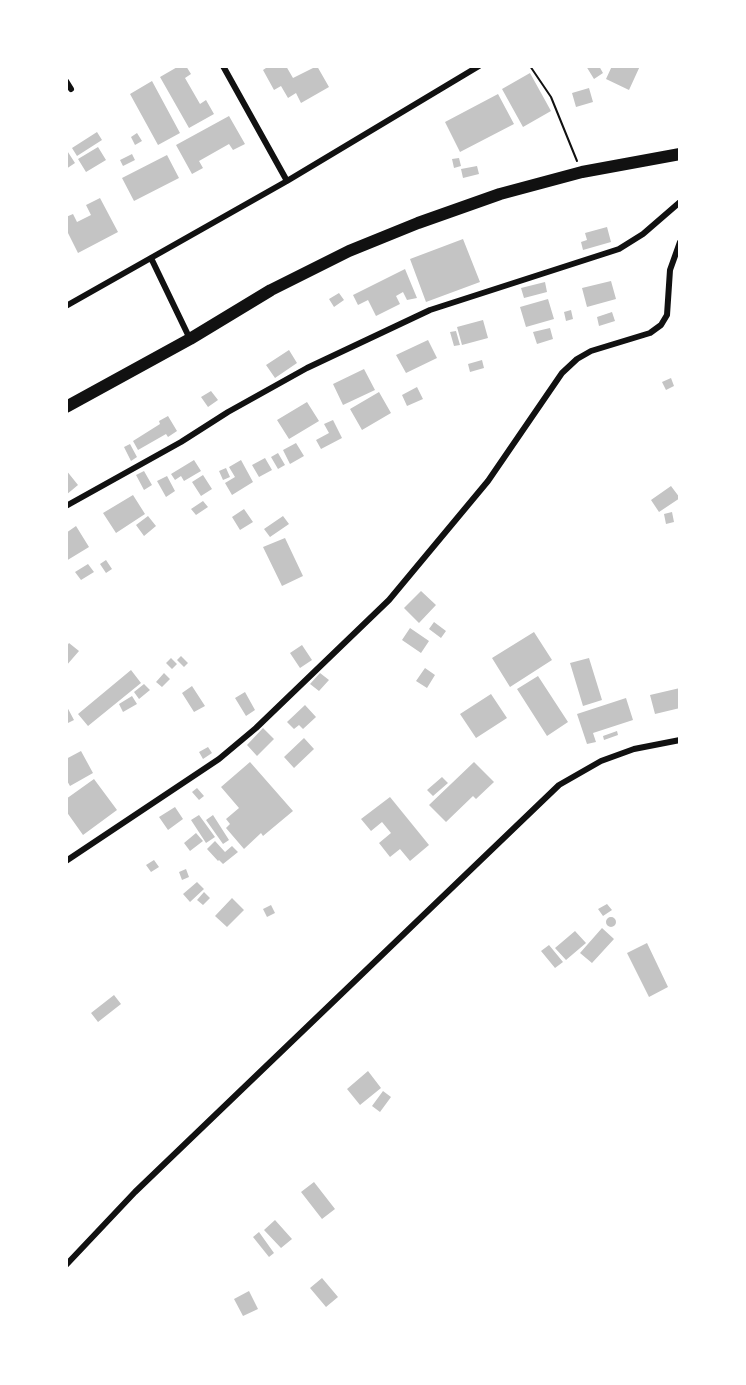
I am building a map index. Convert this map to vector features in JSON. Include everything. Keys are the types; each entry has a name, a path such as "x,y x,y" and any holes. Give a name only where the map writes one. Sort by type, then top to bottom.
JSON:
{"main road":[{"path":"66,407 190,339 271,290 349,251 418,223 500,194 582,172 680,154"}],"street":[{"path":"223,66 287,181"},
{"path":"66,306 287,181 480,66"},
{"path":"66,81 71,88"},
{"path":"66,506 307,368 430,310 619,249 643,234 680,202"},
{"path":"66,861 219,759 256,728 389,600 488,481 562,374 591,351 650,333 661,325 667,315 670,270 680,242"},
{"path":"151,258 190,339"},
{"path":"66,1265 135,1192 559,785 601,761 634,749 680,740"}],"path":[{"path":"530,66 551,97 582,172"}],"building":[{"path":"179,66 186,66 191,74 185,78 200,104 206,100 214,114 189,128 160,77"},
{"path":"265,66 286,66 293,78 317,66 329,87 301,103 296,93 288,98 281,86 274,90 263,70"},
{"path":"586,66 599,66 603,73 594,79"},
{"path":"612,66 640,66 629,90 606,79"},
{"path":"530,73 551,111 523,127 502,89"},
{"path":"152,81 180,133 158,145 130,94"},
{"path":"589,88 593,102 576,107 572,93"},
{"path":"498,94 514,124 460,152 445,122"},
{"path":"229,116 245,144 233,150 229,144 199,161 203,168 192,174 176,145"},
{"path":"97,132 102,140 77,156 72,148"},
{"path":"137,133 142,141 135,145 131,137"},
{"path":"98,147 106,160 86,172 78,159"},
{"path":"66,149 75,163 66,169"},
{"path":"132,154 135,160 123,166 120,160"},
{"path":"167,155 179,178 134,201 122,178"},
{"path":"459,158 461,166 454,168 452,159"},
{"path":"477,166 479,174 463,178 461,169"},
{"path":"100,198 118,232 78,253 66,229 66,217 73,214 77,222 91,215 86,205"},
{"path":"607,227 611,242 583,250 581,242 587,240 585,233"},
{"path":"463,239 480,282 426,302 410,259"},
{"path":"405,269 417,298 407,300 403,292 396,296 400,304 376,316 368,300 358,305 353,295"},
{"path":"611,281 616,299 587,307 582,288"},
{"path":"545,282 547,292 524,298 521,288"},
{"path":"339,293 344,300 334,307 329,299"},
{"path":"548,299 554,319 526,327 520,307"},
{"path":"571,310 573,319 566,321 564,312"},
{"path":"612,312 615,321 599,326 597,317"},
{"path":"483,320 488,338 462,345 457,327"},
{"path":"550,328 553,339 537,344 533,332"},
{"path":"456,331 460,345 454,346 450,332"},
{"path":"428,340 437,358 406,373 396,355"},
{"path":"289,350 297,363 275,378 266,365"},
{"path":"482,360 484,368 470,372 468,364"},
{"path":"364,369 375,390 343,405 333,384"},
{"path":"671,378 674,386 666,390 662,382"},
{"path":"417,387 423,399 407,406 402,395"},
{"path":"211,391 218,400 208,407 201,397"},
{"path":"379,392 391,413 362,430 350,409"},
{"path":"307,402 319,421 289,439 277,420"},
{"path":"168,416 177,431 168,437 166,434 138,450 133,441 160,424 159,421"},
{"path":"333,420 342,438 321,449 316,440 329,433 324,424"},
{"path":"296,443 304,456 290,464 283,450"},
{"path":"130,444 137,457 131,461 124,447"},
{"path":"278,453 285,465 278,469 271,457"},
{"path":"265,458 272,470 259,477 252,465"},
{"path":"194,460 201,471 184,481 181,476 175,480 171,474"},
{"path":"241,460 253,482 232,495 225,483 235,477 229,467"},
{"path":"226,468 230,477 223,480 219,471"},
{"path":"66,470 78,485 66,495"},
{"path":"144,471 152,485 144,490 136,475"},
{"path":"203,475 212,489 201,496 192,482"},
{"path":"167,476 175,491 166,497 157,481"},
{"path":"671,486 680,498 659,512 651,500"},
{"path":"133,495 145,514 116,533 103,513"},
{"path":"203,501 208,507 196,515 191,509"},
{"path":"244,509 253,522 240,530 232,517"},
{"path":"672,512 674,522 666,524 664,514"},
{"path":"148,516 156,526 144,536 136,525"},
{"path":"283,516 289,524 270,537 264,529"},
{"path":"76,526 89,547 66,561 66,533"},
{"path":"285,538 303,576 282,586 263,547"},
{"path":"106,560 112,569 106,573 100,564"},
{"path":"88,564 94,572 81,580 75,572"},
{"path":"421,591 436,605 419,623 404,608"},
{"path":"434,622 446,631 441,638 429,629"},
{"path":"410,628 429,641 421,653 402,640"},
{"path":"534,632 552,660 510,687 492,658"},
{"path":"69,643 79,651 66,666 66,647"},
{"path":"302,645 312,660 300,668 290,653"},
{"path":"181,656 188,663 184,667 177,660"},
{"path":"171,658 177,664 172,669 166,663"},
{"path":"589,658 602,700 583,706 570,663"},
{"path":"425,668 435,675 427,688 416,681"},
{"path":"131,670 141,683 88,726 78,714"},
{"path":"164,673 170,679 162,687 156,682"},
{"path":"320,673 329,680 319,691 310,684"},
{"path":"538,676 568,722 547,736 517,689"},
{"path":"144,684 150,690 139,699 134,692"},
{"path":"192,686 205,706 194,712 182,693"},
{"path":"680,688 680,708 655,714 650,695"},
{"path":"245,692 255,710 246,716 235,698"},
{"path":"491,694 507,718 476,738 460,714"},
{"path":"132,696 137,704 123,712 119,704"},
{"path":"626,698 633,720 593,733 596,742 587,744 577,714"},
{"path":"66,705 74,720 66,724"},
{"path":"305,705 316,717 303,729 299,725 294,729 287,722"},
{"path":"263,728 274,739 257,756 247,745"},
{"path":"617,731 618,735 604,740 603,736"},
{"path":"304,738 314,749 294,768 284,757"},
{"path":"208,747 212,753 203,759 199,752"},
{"path":"81,751 93,773 70,786 66,779 66,759"},
{"path":"250,762 293,811 263,836 261,833 244,849 226,828 230,824 226,819 239,808 221,787"},
{"path":"474,762 494,782 476,799 473,796 446,822 429,805"},
{"path":"442,777 448,783 433,796 427,790"},
{"path":"94,779 117,810 83,835 66,811 66,799"},
{"path":"197,788 204,796 199,800 192,792"},
{"path":"390,797 429,845 410,861 400,849 390,857 379,843 391,833 382,822 371,831 361,819"},
{"path":"175,807 183,819 168,830 159,817"},
{"path":"199,815 215,837 206,843 191,820"},
{"path":"213,815 229,840 223,844 206,820"},
{"path":"196,833 203,841 190,851 184,843"},
{"path":"215,841 225,852 232,846 238,852 223,864 207,849"},
{"path":"154,860 159,867 151,872 146,865"},
{"path":"186,869 189,877 182,880 179,872"},
{"path":"197,882 204,889 190,902 183,894"},
{"path":"204,892 210,898 203,905 197,900"},
{"path":"232,898 244,910 227,927 215,916"},
{"path":"607,904 612,910 603,916 598,909"},
{"path":"271,905 275,913 267,917 263,909"},
{"path":"611,917 615,918 615,926 611,927 607,926 606,922 607,918"},
{"path":"602,928 614,939 592,963 580,953"},
{"path":"575,931 586,943 566,960 555,948"},
{"path":"647,943 668,987 649,997 627,953"},
{"path":"549,945 563,962 555,968 541,951"},
{"path":"114,995 121,1004 98,1022 91,1013"},
{"path":"368,1071 381,1088 360,1105 347,1089"},
{"path":"383,1091 391,1097 380,1112 372,1106"},
{"path":"314,1182 335,1209 322,1219 301,1192"},
{"path":"275,1220 292,1239 281,1248 264,1230"},
{"path":"259,1232 274,1253 269,1257 253,1237"},
{"path":"322,1278 338,1297 326,1307 310,1288"},
{"path":"249,1291 258,1309 243,1316 234,1299"}]}
